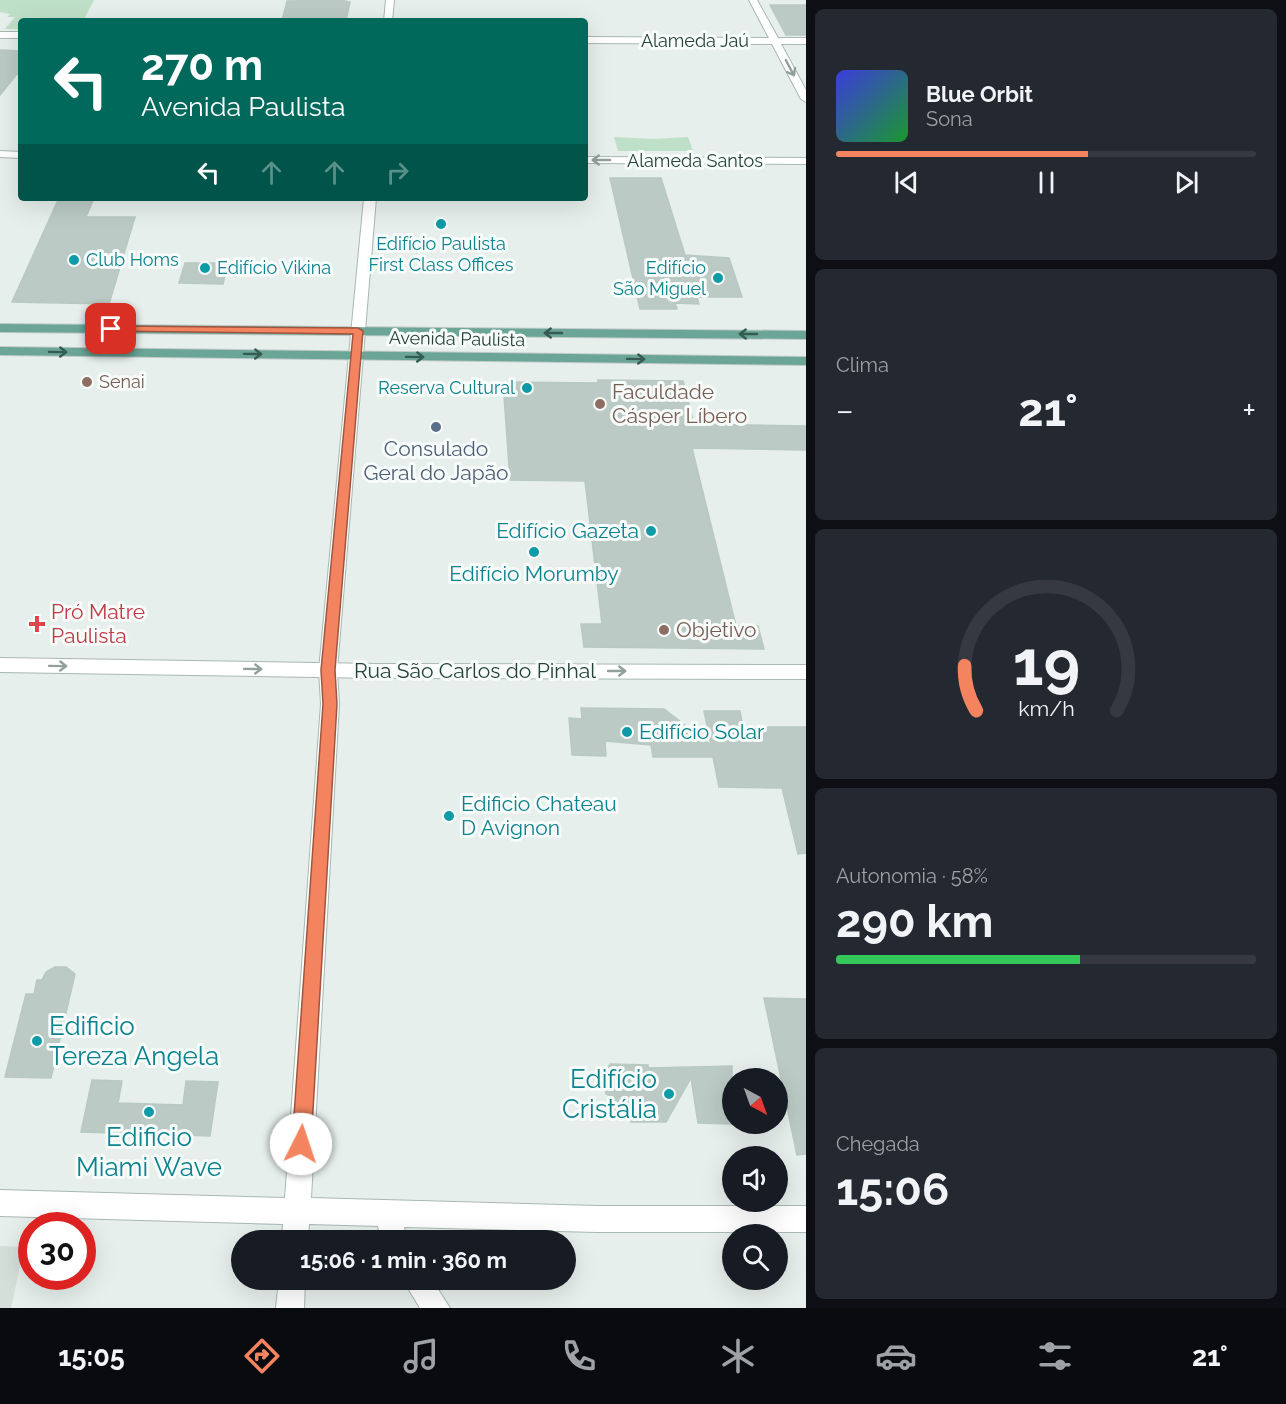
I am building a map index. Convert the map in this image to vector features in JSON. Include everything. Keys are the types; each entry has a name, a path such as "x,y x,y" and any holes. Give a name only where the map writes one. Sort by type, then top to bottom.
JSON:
{"main road":[{"name":"Avenida Paulista","path":"0,328 806,335"},
{"name":"Avenida Paulista","path":"0,351 806,361"}],"street":[{"path":"388,18 390,0"},
{"path":"753,0 806,99"},
{"path":"0,35 18,35"},
{"name":"Alameda Jaú","path":"588,40 806,42"},
{"path":"0,154 18,154"},
{"name":"Alameda Santos","path":"588,160 806,161"},
{"path":"296,1230 330,704 328,670 370,201"},
{"name":"Rua São Carlos do Pinhal","path":"0,665 328,670 806,672"},
{"path":"0,1203 597,1219 806,1219"},
{"path":"388,1213 392,1230"},
{"path":"290,1308 291,1290"},
{"path":"423,1290 436,1308"}],"shaded area":[{"path":"0,1246 18,1247 18,1275 11,1308 0,1308"}],"green space":[{"path":"0,0 94,0 85,18 18,18 18,29 5,29 15,17 7,17 10,14 0,12"},
{"path":"614,137 653,139 688,137 693,151 618,151"}],"building":[{"path":"341,0 350,2 347,18 283,18 287,1"},
{"path":"770,5 806,5 806,35 786,35"},
{"path":"0,50 18,51 18,73 0,95"},
{"path":"610,178 661,178 685,255 729,258 742,297 697,297 699,304 675,303 677,309 640,309"},
{"name":"Club Homs","path":"58,201 93,201 86,217 135,217 109,304 12,302"},
{"name":"Edifício Vikina","path":"185,263 228,263 223,284 179,283"},
{"name":"Edifício Gazeta","path":"598,380 683,381 694,424 806,426 806,450 692,448 736,626 758,626 764,649 584,647 581,624 602,624 585,481 510,480 503,382 598,383"},
{"path":"581,708 664,709 711,745 704,711 740,711 743,727 806,727 806,853 798,854 782,788 719,787 713,757 653,757 651,745 605,741 606,756 572,755 569,718 582,719"},
{"name":"Edificio Tereza Angela","path":"55,967 66,967 75,974 51,1078 5,1077 26,994 34,994 37,980 42,980 46,972"},
{"path":"764,998 806,999 806,1154 797,1155 788,1112 788,1068 779,1068"},
{"name":"Edifício Cristália","path":"610,1064 648,1065 648,1068 732,1066 732,1068 722,1068 722,1124 698,1123 691,1078 666,1122 631,1122 630,1116 613,1114 611,1096 606,1094 604,1076"},
{"name":"Edificio Miami Wave","path":"92,1080 122,1081 118,1103 183,1105 186,1081 218,1082 210,1136 81,1132"}],"place":[{"name":"Edifício Paulista First Class Offices","path":"441,224"},
{"name":"Club Homs","path":"74,260"},
{"name":"Edifício Vikina","path":"205,268"},
{"name":"Edifício São Miguel","path":"718,278"},
{"name":"Senai","path":"87,382"},
{"name":"Reserva Cultural","path":"527,388"},
{"name":"Faculdade Cásper Líbero","path":"600,404"},
{"name":"Consulado Geral do Japão","path":"436,427"},
{"name":"Edifício Gazeta","path":"651,531"},
{"name":"Edifício Morumby","path":"534,552"},
{"name":"Pró Matre Paulista","path":"37,624"},
{"name":"Objetivo","path":"664,630"},
{"name":"Edifício Solar","path":"627,732"},
{"name":"Edificio Chateau D Avignon","path":"449,816"},
{"name":"Edificio Tereza Angela","path":"37,1041"},
{"name":"Edifício Cristália","path":"669,1094"},
{"name":"Edificio Miami Wave","path":"149,1112"}],"route":[{"path":"111,329 358,331 328,670 330,704 301,1144"}]}
